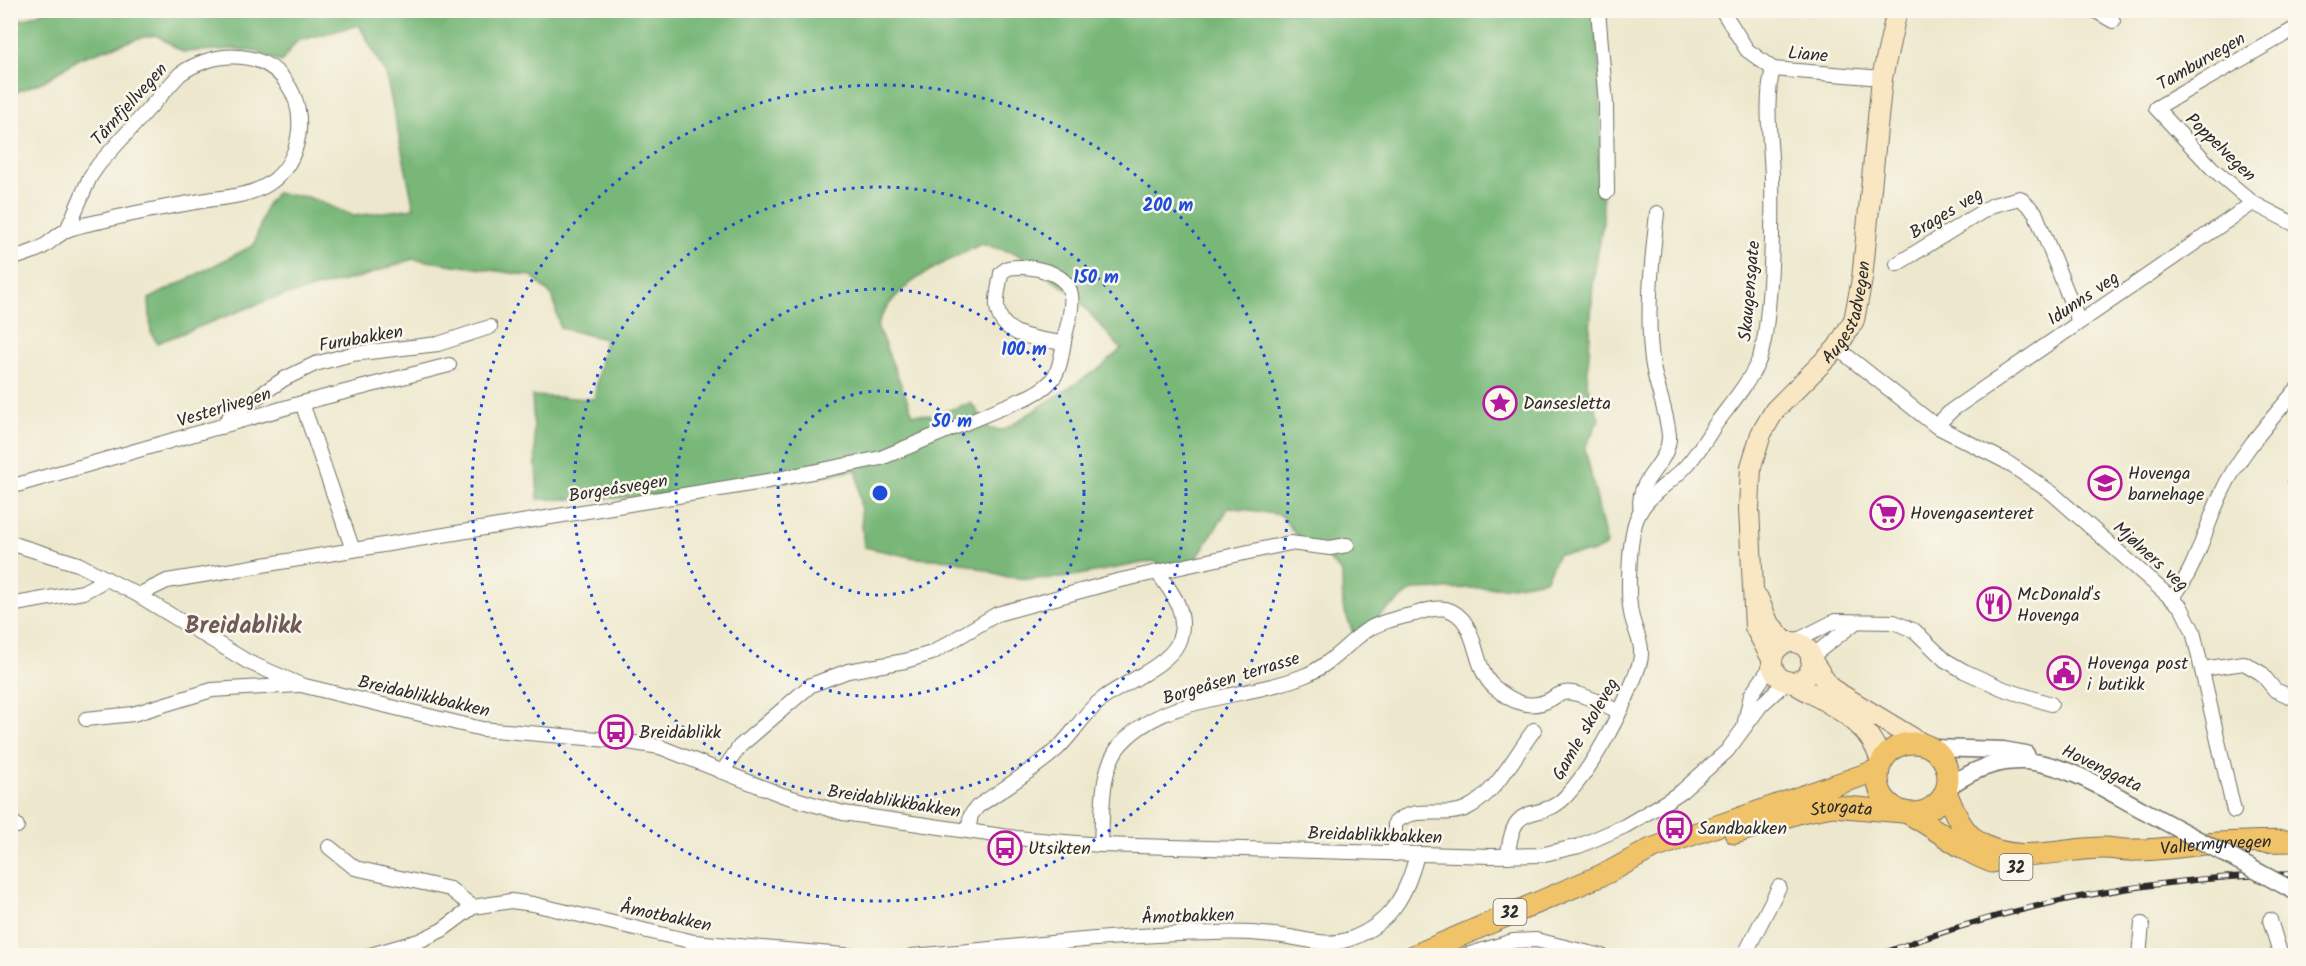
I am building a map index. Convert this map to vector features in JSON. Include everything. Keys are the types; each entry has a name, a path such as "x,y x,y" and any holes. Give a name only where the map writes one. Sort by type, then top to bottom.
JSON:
{"main road":[{"name":"Augestadvegen","path":"1772,662 1755,627 1749,483 1755,450 1775,410 1837,348 1854,320 1859,302 1882,78 1897,10"},
{"name":"Augestadvegen","path":"1754,587 1768,622 1789,643"},
{"path":"1879,766 1877,748 1869,734 1846,716 1776,675 1772,662 1777,649 1789,643 1803,646 1830,688 1852,704 1926,746"},
{"path":"1789,682 1808,674 1811,658"},
{"name":"32","path":"1908,743 1926,746 1941,756 1947,767 1947,789 1936,806 1927,812 1906,813 1892,806 1883,797 1878,785 1879,766 1896,747 1908,743"},
{"name":"Storgata","path":"1413,956 1609,872 1651,849 1879,766"},
{"name":"Vallermyrvegen","path":"1947,789 1960,823 1979,843 1994,849 2032,855 2101,848 2134,850 2217,843 2295,841"},
{"name":"Storgata","path":"1609,872 1819,808 1847,806 1906,813"},
{"name":"Vallermyrvegen","path":"1906,813 1932,826 1971,854 1995,863 2019,868 2102,859 2134,850"}],"street":[{"path":"1598,10 1606,104 1607,192"},
{"name":"Liane","path":"1722,10 1747,50 1773,69 1882,78"},
{"path":"2094,10 2113,21"},
{"name":"Tamburvegen","path":"2156,108 2295,28"},
{"name":"Tårnfjellvegen","path":"10,259 41,248 67,230 173,205 225,198 268,184 293,159 297,142 296,104 286,82 257,61 238,56 210,58 195,63 180,74 99,164 90,177 67,230"},
{"name":"Skaugensgate","path":"1630,589 1632,542 1635,521 1641,510 1650,497 1686,466 1744,384 1761,354 1765,334 1773,218 1769,103 1773,69"},
{"name":"Poppelvegen","path":"2156,108 2212,168 2253,203 2295,225"},
{"name":"Brages veg","path":"1897,264 1994,205 2020,198 2035,212 2079,322"},
{"name":"Idunns veg","path":"1936,426 1952,410 2253,203"},
{"name":"Skaugensgate","path":"1641,510 1640,494 1666,452 1669,435 1651,359 1651,263 1657,213"},
{"name":"Borgeåsvegen","path":"138,595 167,581 768,481 881,458 991,414 1045,389 1055,378 1061,363 1071,309 1071,294 1068,285 1060,278 1045,271 1015,267 1001,273 997,306 1004,323 1022,336 1064,344"},
{"name":"Furubakken","path":"220,428 233,413 261,394 300,370 315,364 373,351 438,344 490,327"},
{"name":"Mjølners veg","path":"1837,348 1936,426 2032,477 2082,517 2172,598 2189,618 2234,811"},
{"name":"Vesterlivegen","path":"10,487 302,403 449,365"},
{"path":"2172,598 2190,568 2234,469 2249,446 2295,390"},
{"path":"302,403 353,549"},
{"name":"Breidablikkbakken","path":"10,543 78,564 138,595 248,663 301,685 482,729 621,741 660,747 782,795 843,813 968,831 1101,845 1508,856 1540,855 1578,846 1625,826 1682,791 1727,751 1761,705 1789,682"},
{"path":"722,772 740,746 810,685 848,671 905,661 932,653 997,614 1157,572 1290,543 1330,548 1347,545"},
{"path":"968,831 971,815 977,807 1050,755 1103,698 1171,653 1178,643 1181,626 1180,608 1174,594 1157,572"},
{"path":"10,605 83,591 107,579"},
{"name":"Gamle skoleveg","path":"1508,856 1509,842 1517,822 1528,812 1559,804 1568,795 1606,736 1633,682 1642,657 1630,610 1630,589"},
{"name":"Borgeåsen terrasse","path":"1101,845 1106,784 1110,767 1120,745 1133,733 1189,705 1289,682 1309,674 1377,625 1430,610 1445,609 1463,621 1470,633 1486,679 1523,705 1536,706 1564,693 1573,693 1618,711"},
{"path":"1789,643 1835,621 1894,622 1906,625 1946,660 1964,671 2004,689 2051,704"},
{"path":"1811,658 1856,622"},
{"name":"Breidablikkbakken","path":"1744,728 1751,695 1772,662"},
{"path":"2202,669 2244,663 2261,673 2275,690 2295,699"},
{"path":"86,719 133,714 212,690 301,685"},
{"path":"1395,854 1395,823 1401,818 1421,812 1456,811 1477,801 1490,789 1534,730"},
{"name":"Hovenggata","path":"1926,746 2020,751 2086,779 2295,892"},
{"name":"Hovenggata","path":"1947,789 1971,771 1991,763 2043,762"},
{"path":"329,847 355,868 450,889 473,907"},
{"name":"Åmotbakken","path":"912,956 1168,933 1247,933 1335,943 1366,932 1383,922 1395,909 1413,873 1417,854"},
{"path":"1744,956 1779,887"},
{"name":"Åmotbakken","path":"367,956 419,941 442,930 473,907 511,901 533,904 694,942 855,956"},
{"path":"2270,920 2280,956"},
{"path":"2139,956 2142,924"},
{"path":"1464,956 1512,941 1536,940 1602,956"}],"green space":[{"path":"46,10 1594,11 1600,75 1603,222 1593,282 1587,384 1599,419 1585,448 1607,545 1592,553 1558,554 1545,580 1505,587 1413,590 1354,635 1343,607 1342,573 1320,550 1306,549 1281,515 1229,507 1193,564 1169,571 1154,561 1062,578 1031,579 1007,577 954,560 916,558 864,547 857,470 698,492 618,498 538,499 532,396 594,399 605,339 560,328 553,297 532,276 413,259 364,276 271,299 157,343 151,332 149,299 254,245 266,206 276,193 308,197 354,216 414,208 386,75 359,25 297,41 281,62 257,52 235,49 183,52 156,35 139,38 80,58 44,81 11,94 10,21 26,19","holes":["981,244 1015,253 1074,295 1121,349 1100,368 1004,430 990,429 971,403 933,415 913,414 877,326 885,311 895,298 920,276"]}],"railway":[{"path":"1876,956 1978,921 2082,896 2188,881 2296,874"}],"place":[{"name":"Dansesletta","path":"1500,403"},
{"name":"Hovenga barnehage","path":"2105,483"},
{"name":"Hovengasenteret","path":"1887,513"},
{"name":"McDonald's Hovenga","path":"1994,604"},
{"name":"Hovenga post i butikk","path":"2064,673"},
{"name":"Breidablikk","path":"616,732"},
{"name":"Sandbakken","path":"1675,828"},
{"name":"Utsikten","path":"1005,848"}],"district":[{"name":"Breidablikk","path":"243,625"}]}
